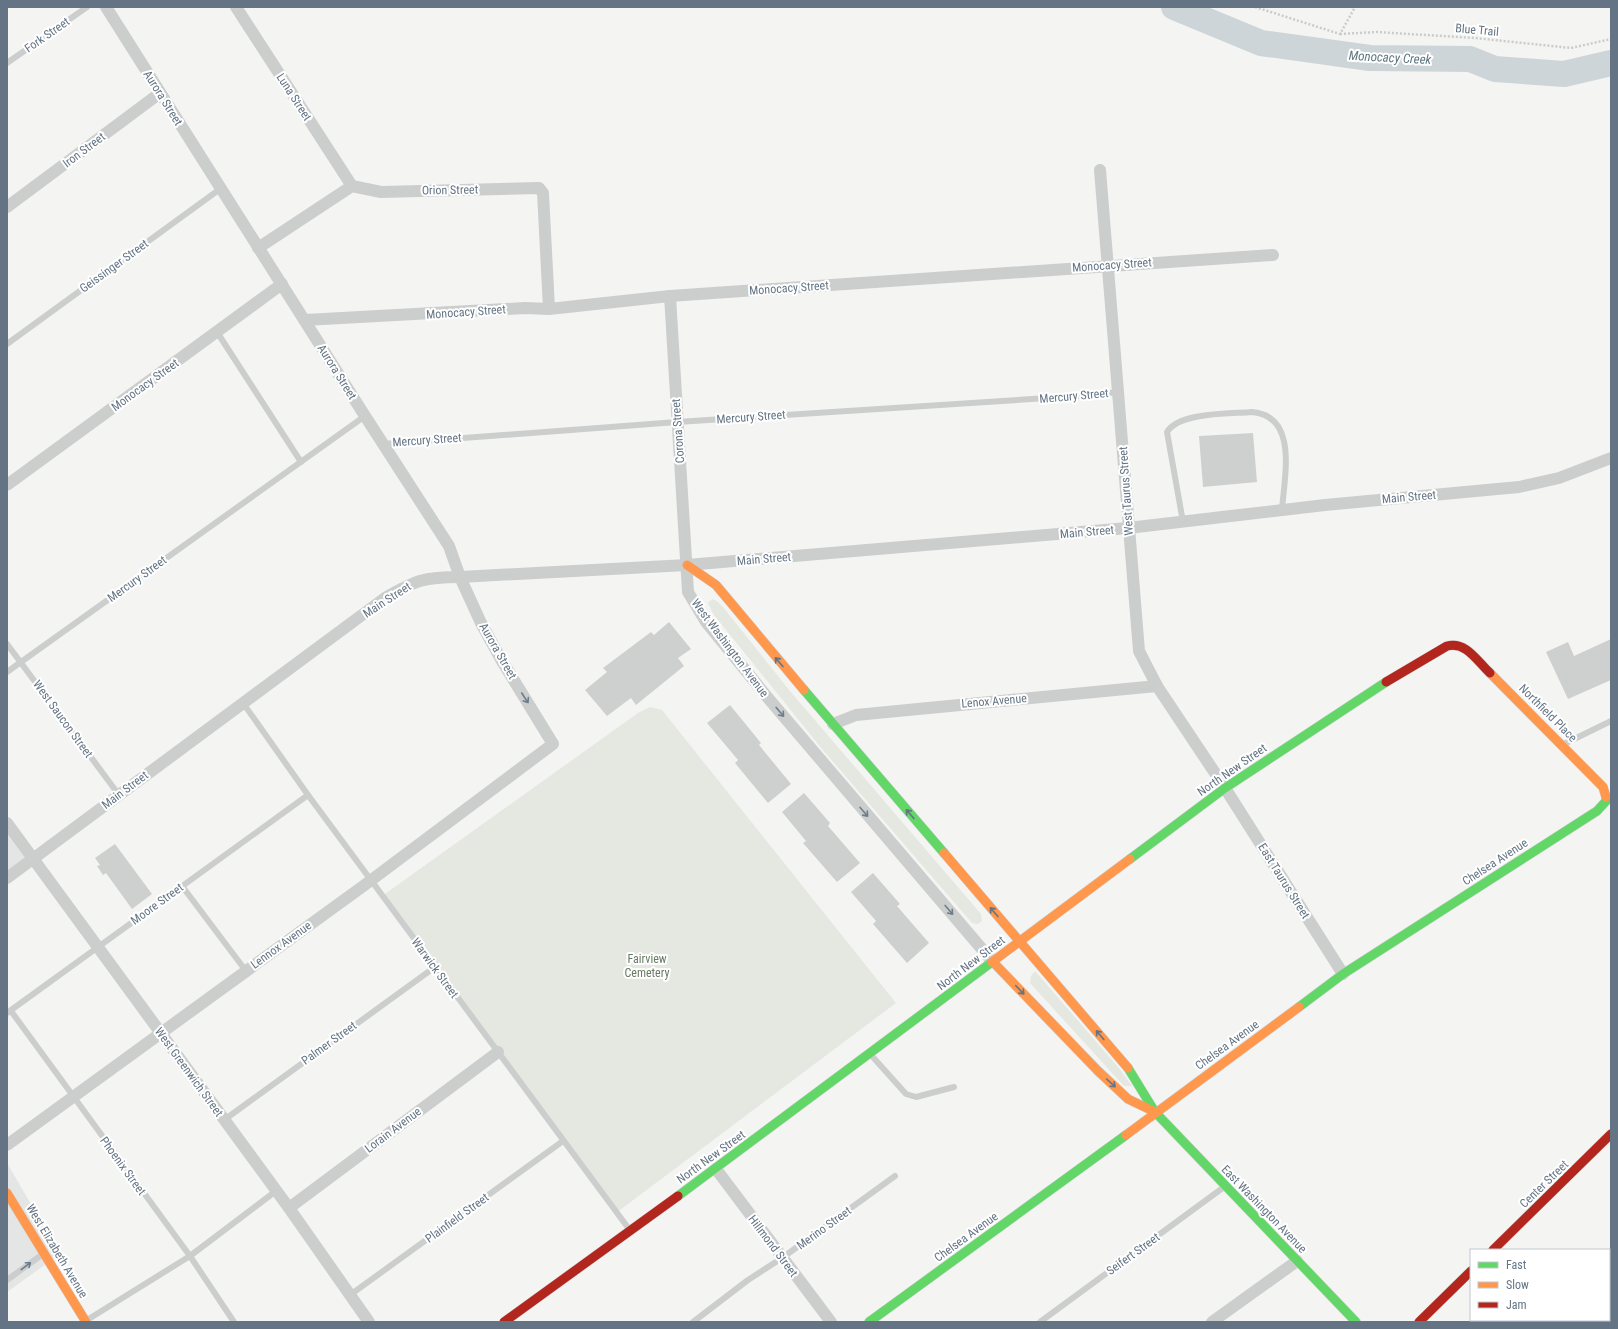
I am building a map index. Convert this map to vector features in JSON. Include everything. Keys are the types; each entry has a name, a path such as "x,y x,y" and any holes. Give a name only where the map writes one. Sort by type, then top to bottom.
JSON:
{"street":[{"name":"Aurora Street","path":"106,7 220,189 305,320 364,416 449,546 460,577 481,623 502,661 553,744"},
{"name":"Luna Street","path":"236,7 352,186"},
{"name":"Iron Street","path":"7,207 160,93"},
{"name":"West Taurus Street","path":"1100,170 1139,651 1157,686 1225,788"},
{"path":"258,248 352,186"},
{"name":"Orion Street","path":"352,186 381,192 539,188 543,193 549,309"},
{"name":"Monocacy Street","path":"305,320 525,308 549,309 670,296 1107,265 1273,255"},
{"name":"Monocacy Street","path":"7,485 282,284"},
{"name":"Corona Street","path":"670,296 687,565"},
{"name":"Main Street","path":"7,878 385,598 408,585 432,577 460,577 687,565 1128,528 1282,510 1519,487 1559,478 1611,458"},
{"path":"687,565 716,584 757,636 1020,942"},
{"name":"West Washington Avenue","path":"687,565 688,592 706,622 772,704 993,962"},
{"name":"North New Street","path":"504,1322 716,1169 1225,788 1362,697 1447,646 1455,644 1464,647"},
{"name":"Northfield Place","path":"1464,647 1603,787 1607,800"},
{"name":"Lenox Avenue","path":"833,724 856,715 1157,686"},
{"name":"Lennox Avenue","path":"7,1145 371,880 553,744"},
{"name":"East Taurus Street","path":"1225,788 1343,974"},
{"name":"Chelsea Avenue","path":"869,1322 1074,1174 1155,1112 1343,974 1598,811 1607,800"},
{"name":"West Greenwich Street","path":"7,823 276,1190 369,1322"},
{"name":"East Washington Avenue","path":"1020,942 1129,1069 1155,1112 1356,1322"},
{"name":"East Washington Avenue","path":"993,962 1098,1071 1128,1099 1155,1112"},
{"name":"Lorain Avenue","path":"289,1208 498,1052"},
{"name":"Center Street","path":"1494,1249 1611,1134"},
{"name":"Hillmond Street","path":"716,1169 831,1322"},
{"name":"West Elizabeth Avenue","path":"7,1192 86,1322"},
{"path":"1212,1322 1297,1261"},
{"path":"1419,1322 1470,1273"}],"lane":[{"name":"Fork Street","path":"7,63 87,7"},
{"name":"Geissinger Street","path":"7,344 220,189"},
{"path":"217,332 301,462"},
{"name":"Mercury Street","path":"383,444 677,422 1079,396 1118,392"},
{"path":"1182,522 1167,432 1174,423 1189,418 1252,412 1262,413 1277,423 1282,430 1286,464 1282,510"},
{"name":"Mercury Street","path":"7,672 364,416"},
{"name":"West Saucon Street","path":"7,644 119,795"},
{"name":"Warwick Street","path":"243,703 308,796 630,1231"},
{"path":"1562,745 1611,721"},
{"name":"Moore Street","path":"9,1012 308,796"},
{"path":"182,886 246,971"},
{"name":"Palmer Street","path":"224,1120 435,967"},
{"name":"Phoenix Street","path":"9,1012 190,1256 234,1322"},
{"path":"870,1054 906,1094 916,1096 954,1086"},
{"name":"Plainfield Street","path":"350,1295 563,1140"},
{"name":"Merino Street","path":"693,1322 748,1280 782,1258 895,1176"},
{"name":"Seifert Street","path":"1040,1322 1226,1186"},
{"path":"86,1322 190,1256 276,1190"},
{"path":"7,1280 44,1253"}],"path":[{"name":"Blue Trail","path":"1255,7 1340,34 1392,33 1475,38 1571,48 1611,39"},
{"path":"1340,34 1355,7"}],"shaded area":[{"path":"7,823 33,859 7,878"},
{"path":"7,1163 60,1254 7,1292"}],"green space":[{"path":"712,599 717,601 723,607 790,691 981,914 982,921 978,924 972,923 822,749 714,615 708,603"},
{"name":"Fairview Cemetery","path":"650,707 662,710 896,1003 616,1213 382,896 638,713"},
{"path":"1035,971 1118,1067 1132,1086 1124,1086 1030,983 1031,976"}],"building":[{"path":"1253,433 1257,482 1203,487 1199,436"},
{"path":"669,622 691,649 678,658 684,666 636,705 631,698 607,716 585,690 607,672 603,668 651,632 654,635"},
{"path":"1611,639 1611,680 1568,699 1546,652 1568,642 1574,656"},
{"path":"730,705 761,743 759,745 791,784 768,803 735,763 738,760 707,723"},
{"path":"804,793 830,823 828,826 860,863 837,882 803,843 806,841 782,812"},
{"path":"115,844 152,894 132,909 106,873 103,875 97,866 100,865 95,858"},
{"path":"873,873 900,904 897,906 929,943 907,963 873,924 876,921 851,892"}],"waterway":[{"name":"Monocacy Creek","path":"1174,7 1261,43 1370,58 1470,59 1495,69 1564,74 1611,63"}],"traffic: fast":[{"path":"1130,859 1225,788 1386,682"},
{"path":"804,690 944,853"},
{"path":"1299,1007 1343,974 1597,811 1607,800 1606,797"},
{"path":"678,1196 992,962"},
{"path":"1128,1068 1155,1112 1356,1322"},
{"path":"869,1322 1126,1135"}],"traffic: slow":[{"path":"687,565 716,585 804,690"},
{"path":"1490,673 1603,787 1606,797"},
{"path":"944,853 1128,1068"},
{"path":"992,962 1130,859"},
{"path":"993,962 1098,1071 1128,1099 1155,1112"},
{"path":"1126,1135 1299,1007"},
{"path":"7,1193 86,1322"}],"traffic: jam":[{"path":"1386,682 1447,646 1454,645 1466,649 1490,673"},
{"path":"1494,1249 1611,1134"},
{"path":"504,1322 678,1196"},
{"path":"1419,1322 1470,1272"}]}
